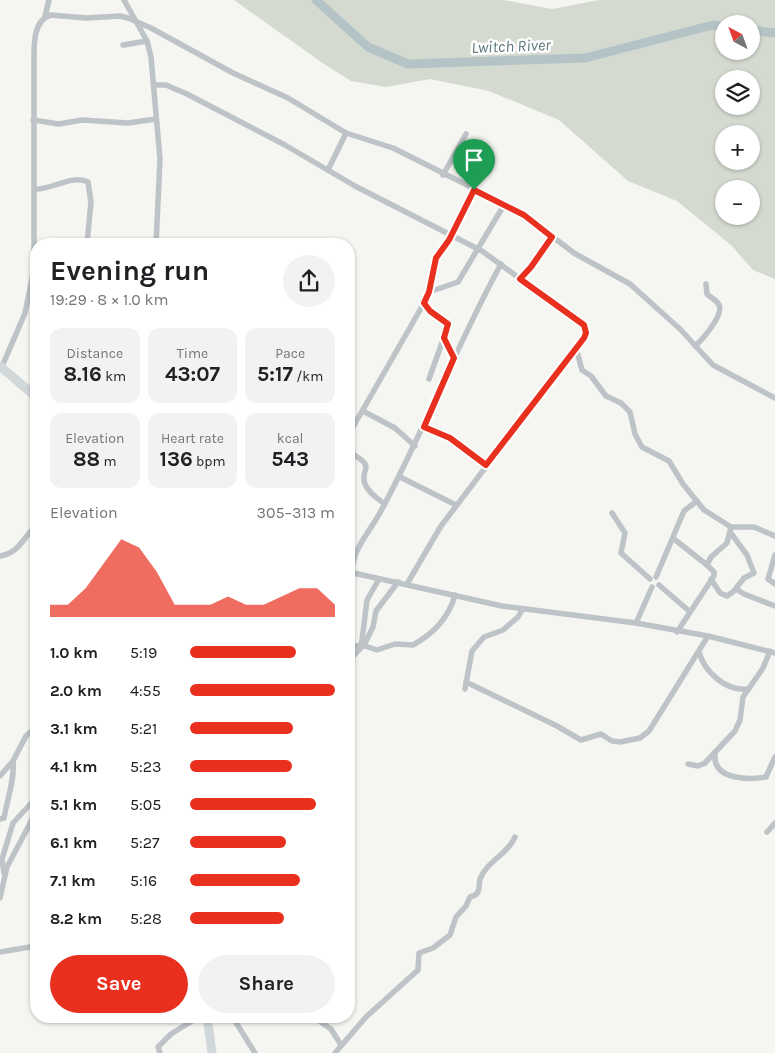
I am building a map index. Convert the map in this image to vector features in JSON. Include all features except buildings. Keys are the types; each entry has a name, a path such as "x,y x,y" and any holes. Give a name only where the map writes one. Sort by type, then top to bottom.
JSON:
{"main road":[{"path":"1,368 30,392"},
{"path":"208,1023 212,1053"}],"street":[{"path":"34,238 34,46 38,27 46,16 49,0"},
{"path":"124,0 147,42 151,57 160,159 156,238"},
{"path":"46,16 59,14 86,18 120,16 151,28 232,73 288,98 346,133 393,148 504,205 534,222 587,261 637,289 680,329 713,365 725,374 775,398"},
{"path":"123,45 147,42"},
{"path":"154,84 170,87 187,94 477,249 501,264 584,325 586,333 576,348 456,505 431,542 407,584"},
{"path":"33,120 63,124 82,120 128,124 156,119"},
{"path":"328,170 346,133"},
{"path":"443,175 466,134"},
{"path":"35,189 45,189 80,180 88,182 91,208 88,238"},
{"path":"355,423 424,303 429,292 436,258 452,236 474,190"},
{"path":"429,292 458,282 504,205"},
{"path":"520,279 552,237"},
{"path":"355,552 400,477 454,358 501,264"},
{"path":"695,346 711,328 720,310 718,304 707,294 706,284"},
{"path":"1,368 25,313 30,292"},
{"path":"424,303 430,311 448,324 429,379"},
{"path":"444,338 454,358"},
{"path":"576,348 582,370 591,376 603,393 621,403 630,412 635,434 640,444 645,450 668,462 678,478 697,501 711,515 731,529 747,555 754,571 752,575 744,578 730,595 724,595 715,587 711,580"},
{"path":"362,411 395,428 415,446"},
{"path":"424,427 450,438 486,465"},
{"path":"355,457 366,465 364,476 366,486 371,493 385,504"},
{"path":"400,477 456,505"},
{"path":"689,611 656,586 653,578 674,539 684,511 697,501"},
{"path":"612,513 625,533 621,553 653,578 660,580 636,624"},
{"path":"731,529 754,527 775,536"},
{"path":"707,565 711,557 726,543 731,529"},
{"path":"0,556 14,552 30,534"},
{"path":"674,539 714,572 711,580 677,632"},
{"path":"775,555 768,579 775,584"},
{"path":"355,574 522,610 636,624 708,636 772,652 741,702 738,726 714,755 701,765 688,764"},
{"path":"363,645 363,616 366,600 379,579"},
{"path":"355,654 363,645 373,627 376,611 398,582"},
{"path":"736,588 744,594 775,606"},
{"path":"355,646 363,645 377,650 396,644 413,645 439,624 452,604 455,595"},
{"path":"465,689 469,658 476,645 484,638 503,630 518,617 522,610"},
{"path":"466,682 557,726 581,740 601,734 612,741 620,742 644,736 708,636"},
{"path":"699,652 704,666 710,673 730,686 741,690 748,689"},
{"path":"0,776 13,761 26,736 30,732"},
{"path":"714,755 717,767 725,774 753,780 766,777 775,757"},
{"path":"0,819 4,818 13,780 13,761"},
{"path":"4,873 2,859 12,823 30,804"},
{"path":"768,832 775,823"},
{"path":"0,898 4,873 21,837 30,824"},
{"path":"335,1053 366,1017 418,970 419,953 433,948 450,935 456,917 466,906 470,897 476,895 480,890 480,880 484,873 511,846 515,837"},
{"path":"0,952 30,947"},
{"path":"160,1053 158,1046 167,1037 189,1023"},
{"path":"236,1023 255,1053"},
{"path":"322,1023 332,1030 341,1045"}],"shaded area":[{"path":"234,0 504,0 552,9 599,0 775,0 775,279 753,270 731,245 677,201 628,181 559,120 489,91 430,79 386,87 351,81"}],"waterway":[{"name":"Lwitch River","path":"316,0 368,47 408,64 585,58 715,25"},
{"name":"Lwitch River","path":"760,31 775,33"}],"route":[{"path":"474,190 524,215 552,237 520,279 584,325 586,329 584,338 564,362 519,425 486,465 450,438 424,427 454,358 444,338 448,324 430,311 424,303 429,292 436,258 449,240 474,190"}]}
